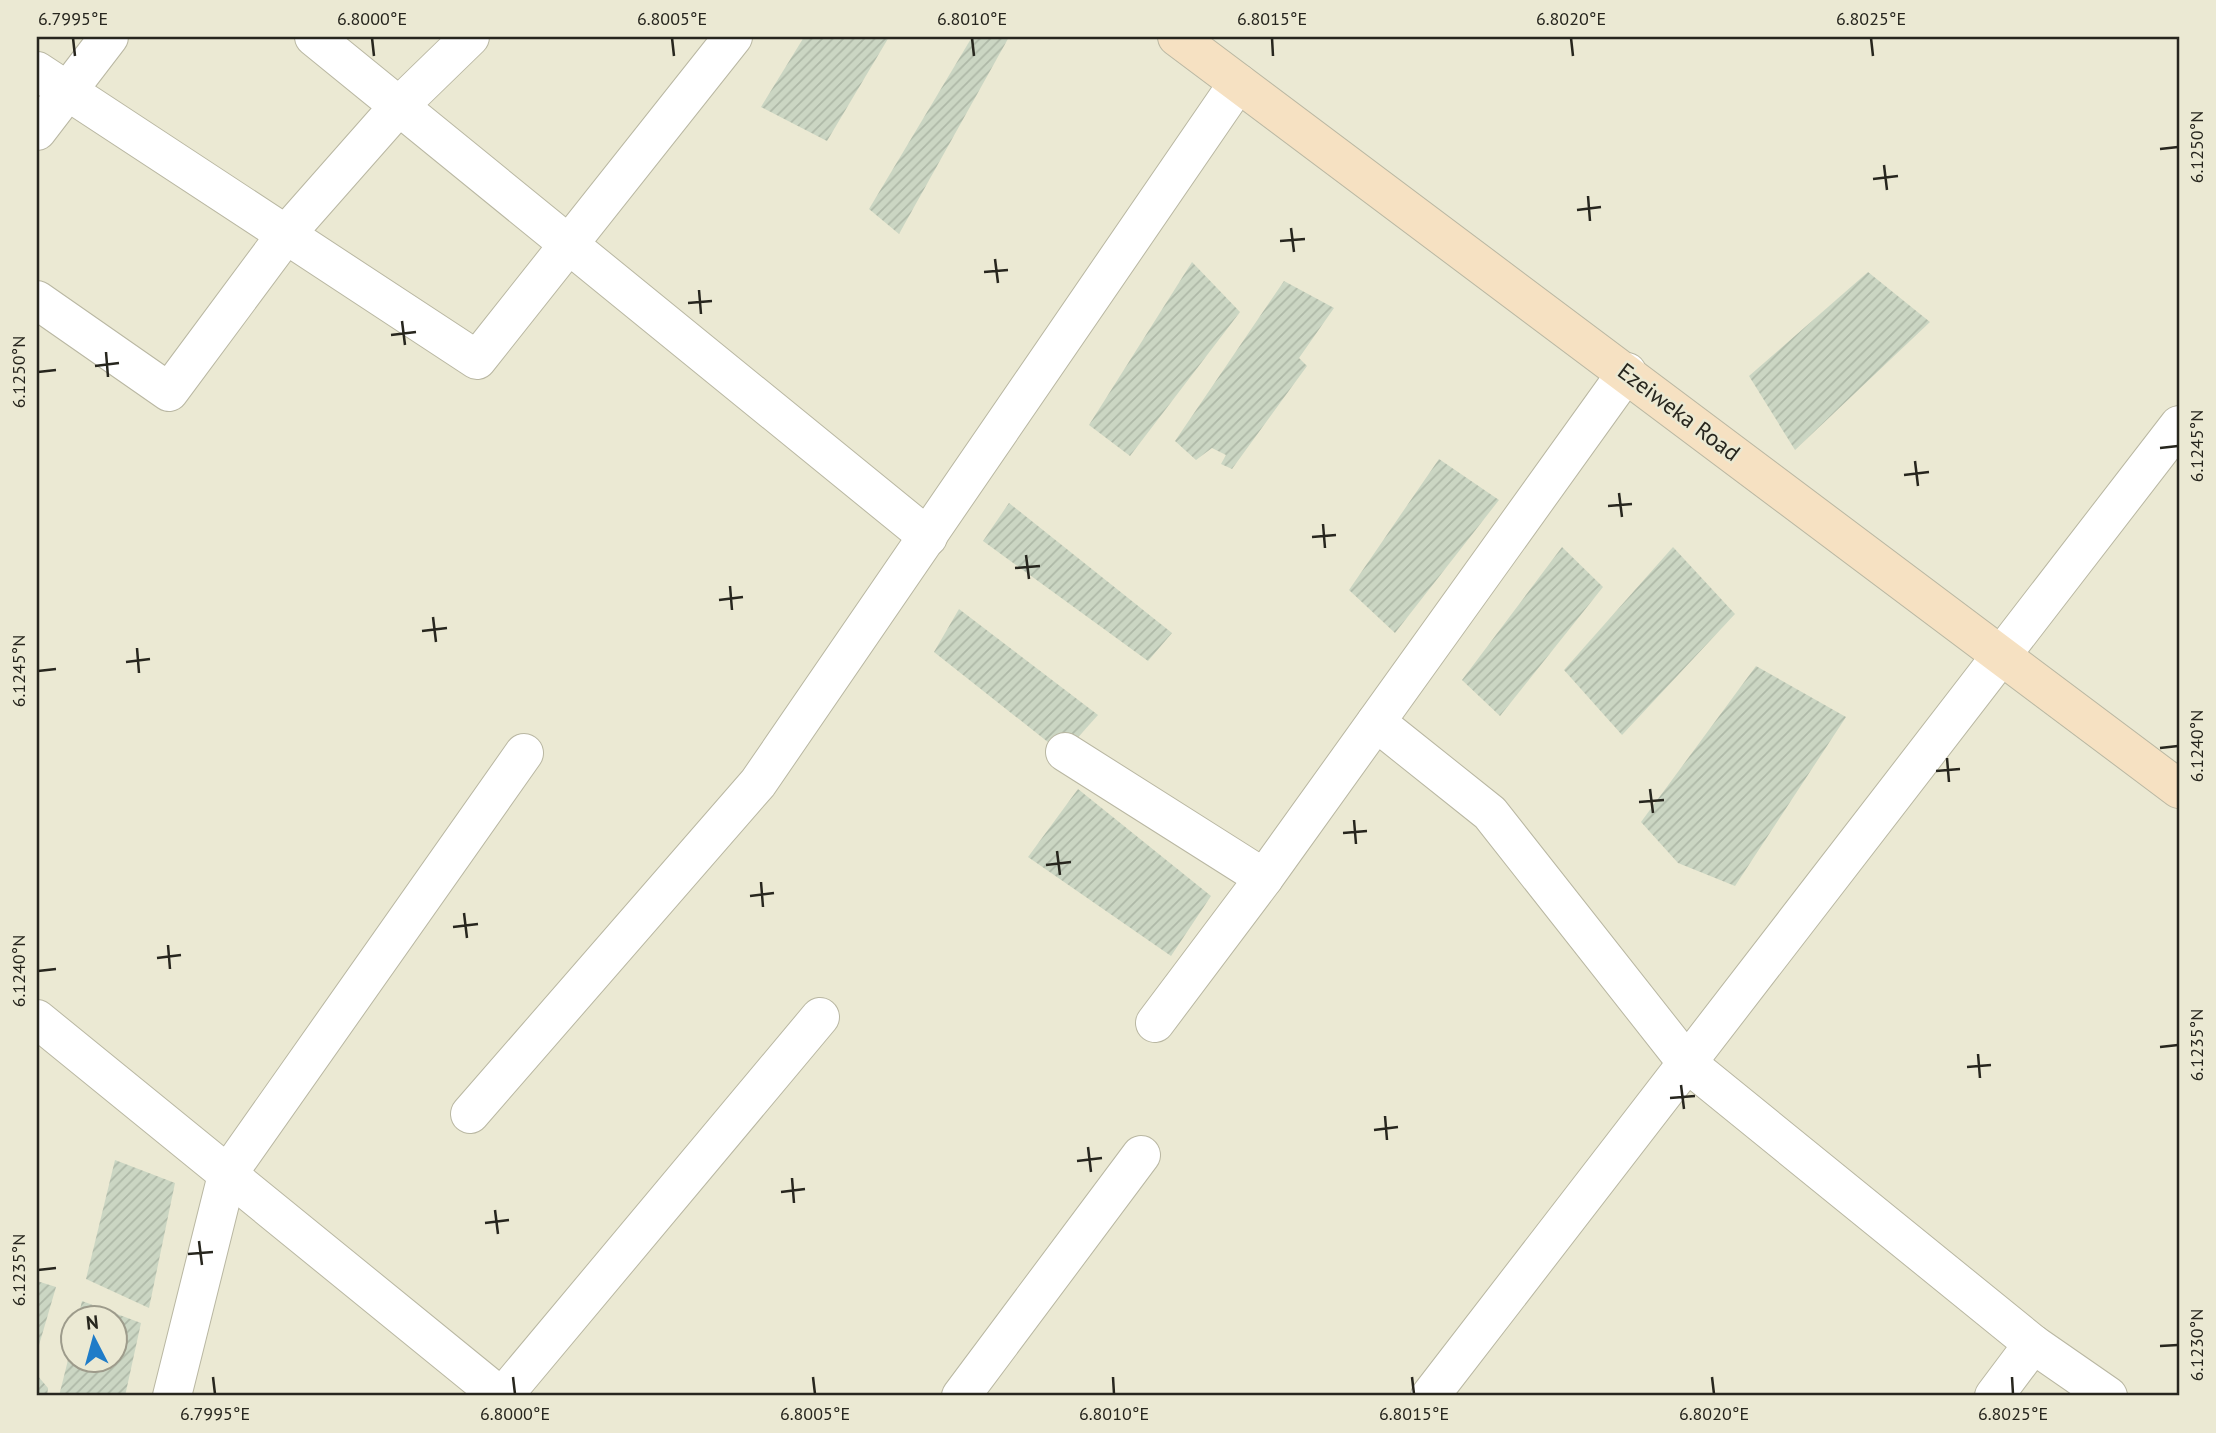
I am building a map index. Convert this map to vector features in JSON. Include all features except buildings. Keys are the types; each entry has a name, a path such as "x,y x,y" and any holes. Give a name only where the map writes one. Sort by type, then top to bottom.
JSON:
{"main road":[{"name":"Ezeiweka Road","path":"1177,37 1627,372 2179,789"}],"street":[{"path":"37,131 52,81 109,37"},
{"path":"314,37 928,537"},
{"path":"37,300 169,392 287,233 399,106 470,37"},
{"path":"52,81 477,360 733,37"},
{"path":"470,1114 758,783 1238,83"},
{"path":"1155,1023 1264,878 1627,372"},
{"path":"1430,1396 2179,425"},
{"path":"1376,722 1490,813 1687,1063 2033,1343 2108,1396"},
{"path":"1065,752 1264,878"},
{"path":"172,1396 227,1175 524,753"},
{"path":"37,1019 502,1396 820,1017"},
{"path":"961,1396 1141,1155"},
{"path":"1994,1396 2033,1343"}]}
